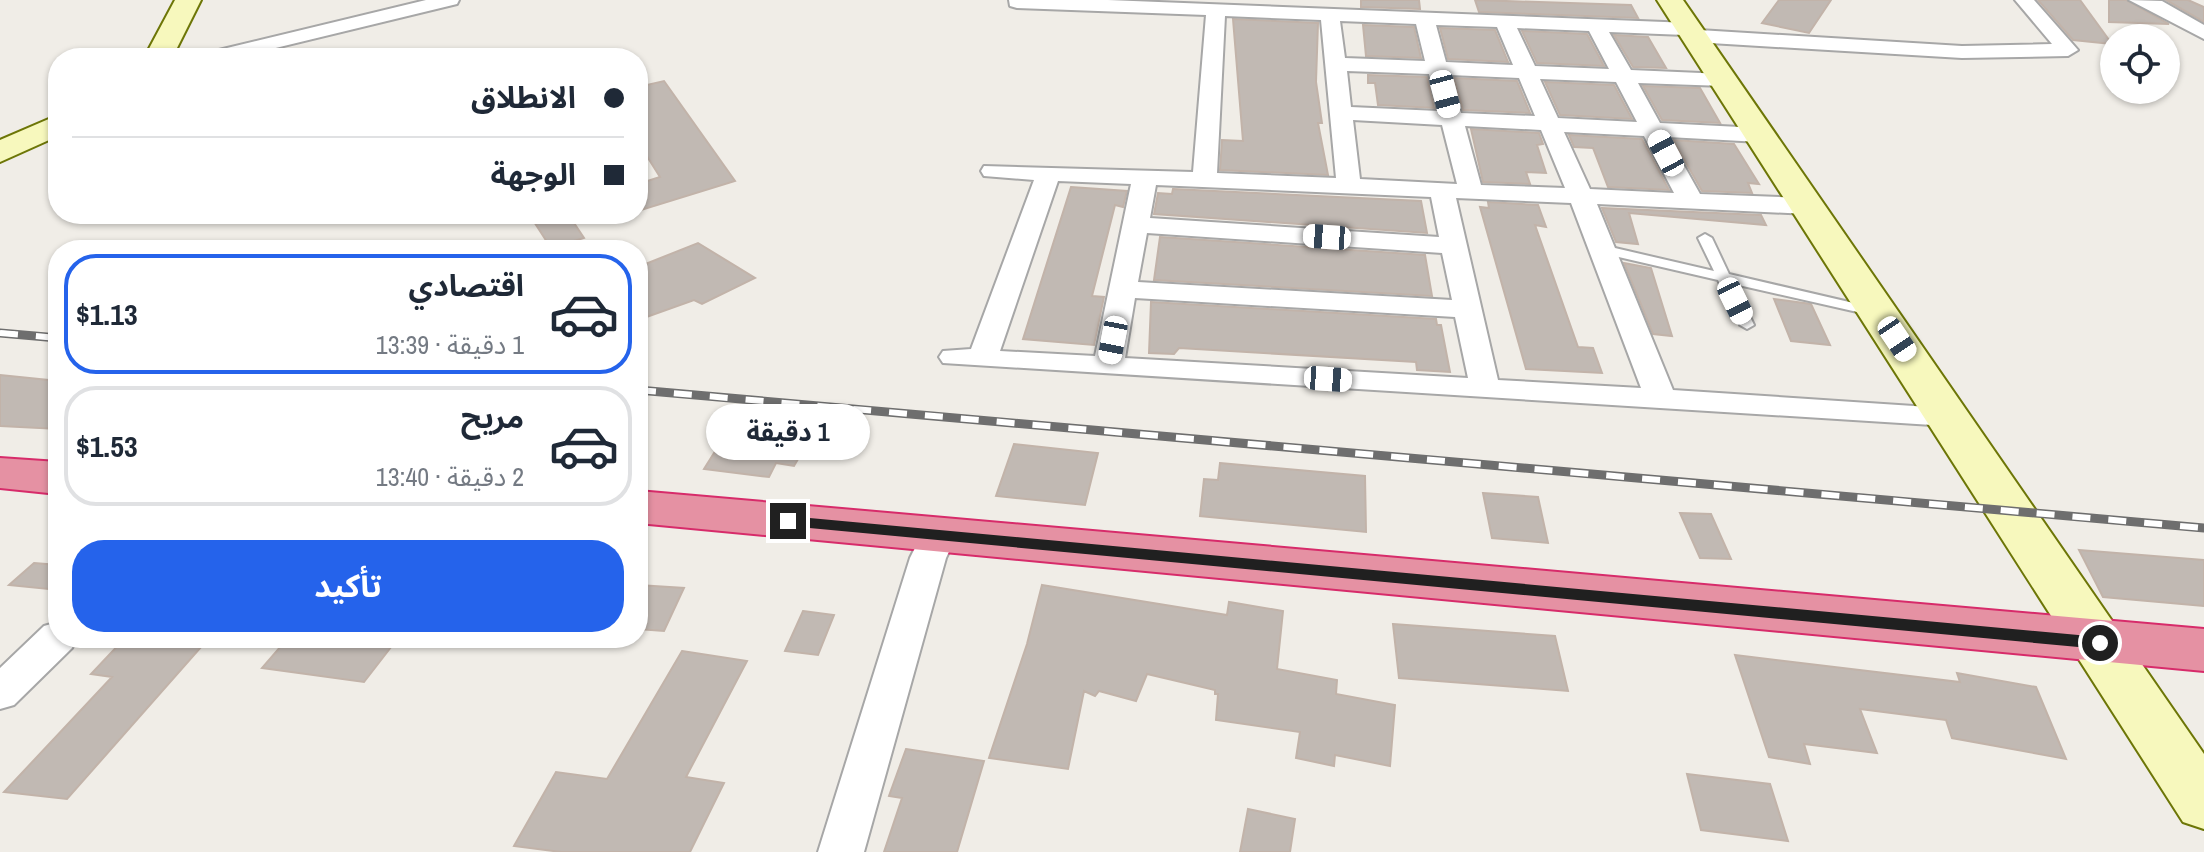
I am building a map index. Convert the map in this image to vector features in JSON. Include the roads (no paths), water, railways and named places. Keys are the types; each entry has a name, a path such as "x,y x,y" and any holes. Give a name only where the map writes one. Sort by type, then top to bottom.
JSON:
{"highway":[{"path":"0,451 48,455"},
{"path":"0,473 48,477"},
{"path":"648,508 933,546 1865,638 2107,653 2204,650"},
{"path":"648,532 933,546"},
{"path":"2107,653 2204,672"}],"main road":[{"path":"163,48 188,0"},
{"path":"1685,22 2204,803"},
{"path":"0,152 48,129"}],"street":[{"path":"251,48 450,0"},
{"path":"1460,0 1466,20"},
{"path":"1017,2 1338,10 1424,18 1596,25 1685,22 1962,52 2068,50 2024,0"},
{"path":"2138,0 2155,5 2204,33"},
{"path":"1204,180 1227,7"},
{"path":"1338,10 1335,64 1349,186"},
{"path":"1424,18 1471,191"},
{"path":"1505,22 1581,196 1661,399"},
{"path":"1596,25 1691,201"},
{"path":"1335,64 1724,80"},
{"path":"1341,113 1760,135"},
{"path":"993,171 1808,206"},
{"path":"1049,173 968,358 1948,416"},
{"path":"1108,366 1145,177"},
{"path":"1442,190 1485,388"},
{"path":"1136,225 1454,246"},
{"path":"1123,289 1468,309"},
{"path":"841,852 933,546"},
{"path":"0,693 48,647"}],"lane":[{"path":"1705,238 1747,325"},
{"path":"1602,249 1880,314"}],"railway":[{"path":"16,334 0,333 48,337"},
{"path":"648,391 2204,528"}]}
